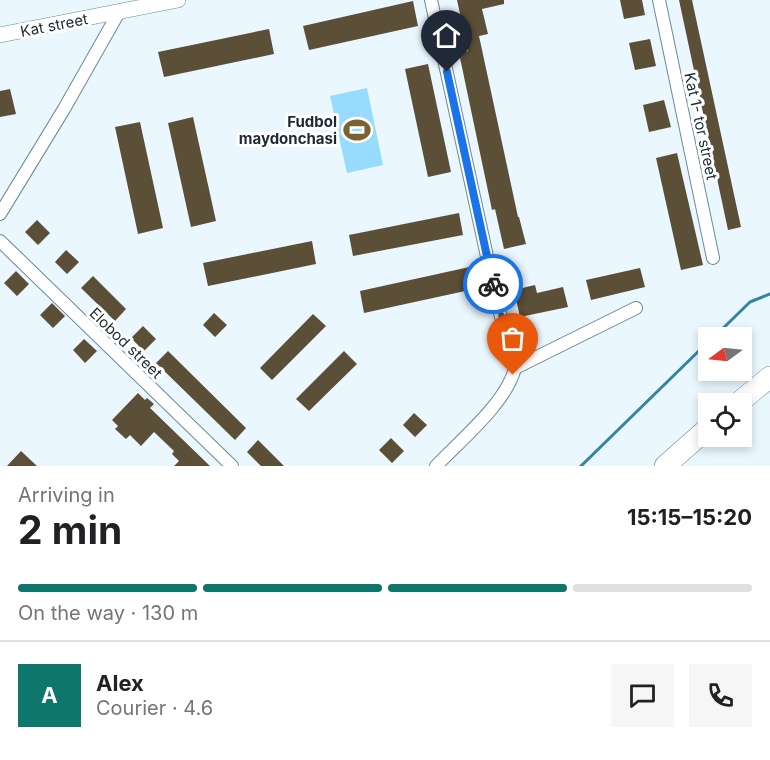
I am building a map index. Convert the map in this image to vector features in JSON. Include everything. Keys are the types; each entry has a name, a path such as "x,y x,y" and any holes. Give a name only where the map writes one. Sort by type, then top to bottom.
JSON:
{"highway":[{"path":"750,393 770,377"},
{"path":"665,466 698,437"}],"street":[{"name":"Kat street","path":"0,35 178,0"},
{"path":"431,0 496,302 515,368 498,401 436,466"},
{"name":"Kat 1- tor street","path":"659,0 713,258"},
{"path":"0,214 64,109 118,12"},
{"name":"Elobod street","path":"0,241 232,466"},
{"path":"515,368 636,308"}],"shaded area":[{"name":"Fudbol maydonchasi","path":"367,88 383,165 347,173 330,96"}],"building":[{"path":"457,0 504,0 504,4 482,9 488,34 479,36 518,217 526,244 504,249 495,209 492,210 459,53 468,51"},
{"path":"620,0 642,0 645,15 624,19"},
{"path":"679,0 692,0 741,227 728,230"},
{"path":"413,1 418,26 309,50 303,26"},
{"path":"269,29 274,54 164,77 158,52"},
{"path":"650,39 656,66 635,70 629,43"},
{"path":"428,64 451,172 428,177 405,69"},
{"path":"10,89 16,114 0,117 0,91"},
{"path":"664,100 671,127 649,132 643,105"},
{"path":"193,117 216,221 191,227 168,123"},
{"path":"140,122 163,228 138,234 115,127"},
{"path":"677,153 703,265 681,270 656,158"},
{"path":"459,213 463,235 353,256 349,235"},
{"path":"37,220 50,233 38,245 25,232"},
{"path":"312,241 316,264 208,286 203,263"},
{"path":"66,250 79,262 67,274 55,262"},
{"path":"474,266 479,288 364,313 360,291"},
{"path":"640,268 645,287 591,300 586,280"},
{"path":"16,271 29,284 17,296 4,283"},
{"path":"93,276 126,309 115,321 81,288"},
{"path":"535,285 537,293 563,287 568,307 520,317 514,290"},
{"path":"52,303 65,316 53,328 40,315"},
{"path":"214,313 227,325 215,337 203,325"},
{"path":"313,314 326,326 272,380 260,368"},
{"path":"143,326 156,339 144,351 131,338"},
{"path":"84,339 97,351 85,363 73,350"},
{"path":"168,351 246,428 235,440 156,363"},
{"path":"344,351 357,364 309,411 296,399"},
{"path":"138,393 145,400 147,398 154,404 150,408 210,466 174,466 179,461 172,454 174,451 154,432 141,446 130,435 126,439 115,429 118,426 112,420"},
{"path":"414,413 427,425 415,437 403,425"},
{"path":"391,438 404,451 392,463 379,450"},
{"path":"258,440 284,466 261,466 247,452"},
{"path":"21,451 37,466 7,466"}],"waterway":[{"path":"724,327 750,302 770,294"},
{"path":"581,466 698,352"}],"way so far":[{"path":"493,284 515,368 513,375"}],"place":[{"name":"Fudbol maydonchasi","path":"357,130"}],"route":[{"path":"447,72 493,284"}]}
